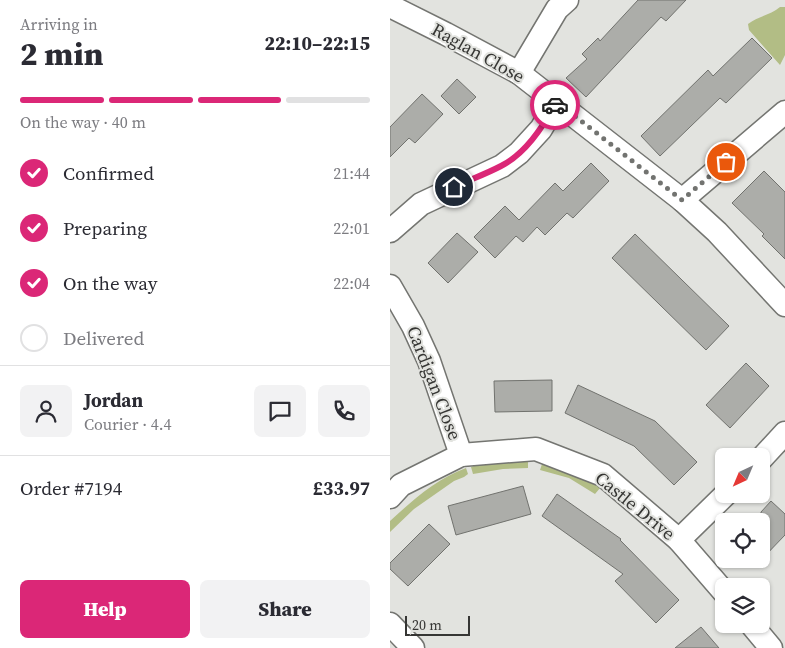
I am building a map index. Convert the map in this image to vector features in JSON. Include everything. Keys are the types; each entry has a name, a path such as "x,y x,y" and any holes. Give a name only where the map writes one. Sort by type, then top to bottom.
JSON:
{"street":[{"path":"520,73 557,9 567,0"},
{"name":"Raglan Close","path":"390,6 520,73 682,200 717,232 785,305"},
{"path":"390,232 421,204 508,162 542,129 557,102"},
{"path":"682,200 785,112"},
{"name":"Cardigan Close","path":"390,286 413,326 429,361 461,455"},
{"path":"770,449 785,433"},
{"name":"Castle Drive","path":"390,497 401,485 461,455 536,449 603,475 679,540 715,582"},
{"path":"679,540 717,503"},
{"path":"390,624 413,648"},
{"path":"758,633 771,648"}],"green space":[{"path":"780,7 785,7 785,55 780,65 749,30 748,24"},
{"path":"528,461 528,468 503,469 473,474 471,467 479,464"},
{"path":"542,464 549,464 593,482 600,488 595,494 569,478 540,470"},
{"path":"466,468 468,474 454,481 414,509 390,532 390,521 416,498 445,478"}],"building":[{"path":"638,0 686,0 666,21 661,17 586,97 566,78 587,59 582,54 598,38 600,41"},
{"path":"752,38 772,58 726,103 720,98 660,156 641,136 708,70 713,76"},
{"path":"457,79 476,97 459,114 441,96"},
{"path":"422,94 443,114 415,143 409,138 390,157 390,127"},
{"path":"591,163 609,181 573,218 567,213 545,235 537,227 523,242 516,236 495,258 474,237 505,206 519,220 555,183 563,191"},
{"path":"764,171 785,192 785,259 762,236 764,234 732,203"},
{"path":"457,233 478,252 448,283 428,263"},
{"path":"635,234 729,326 706,350 612,258"},
{"path":"746,363 769,386 730,428 706,405"},
{"path":"552,380 552,411 495,412 494,381"},
{"path":"578,385 655,421 697,462 674,485 634,446 565,413"},
{"path":"523,486 531,514 456,535 448,506"},
{"path":"557,494 621,539 679,600 656,623 615,581 623,574 542,516"},
{"path":"770,502 785,514 785,535 770,551 770,513 761,512"},
{"path":"429,524 450,544 408,586 390,569 390,563"},
{"path":"701,627 719,648 675,648"}],"way so far":[{"path":"555,105 557,102 682,200 726,162"}],"route":[{"path":"454,187 502,166 519,153 542,129 555,105"}]}
